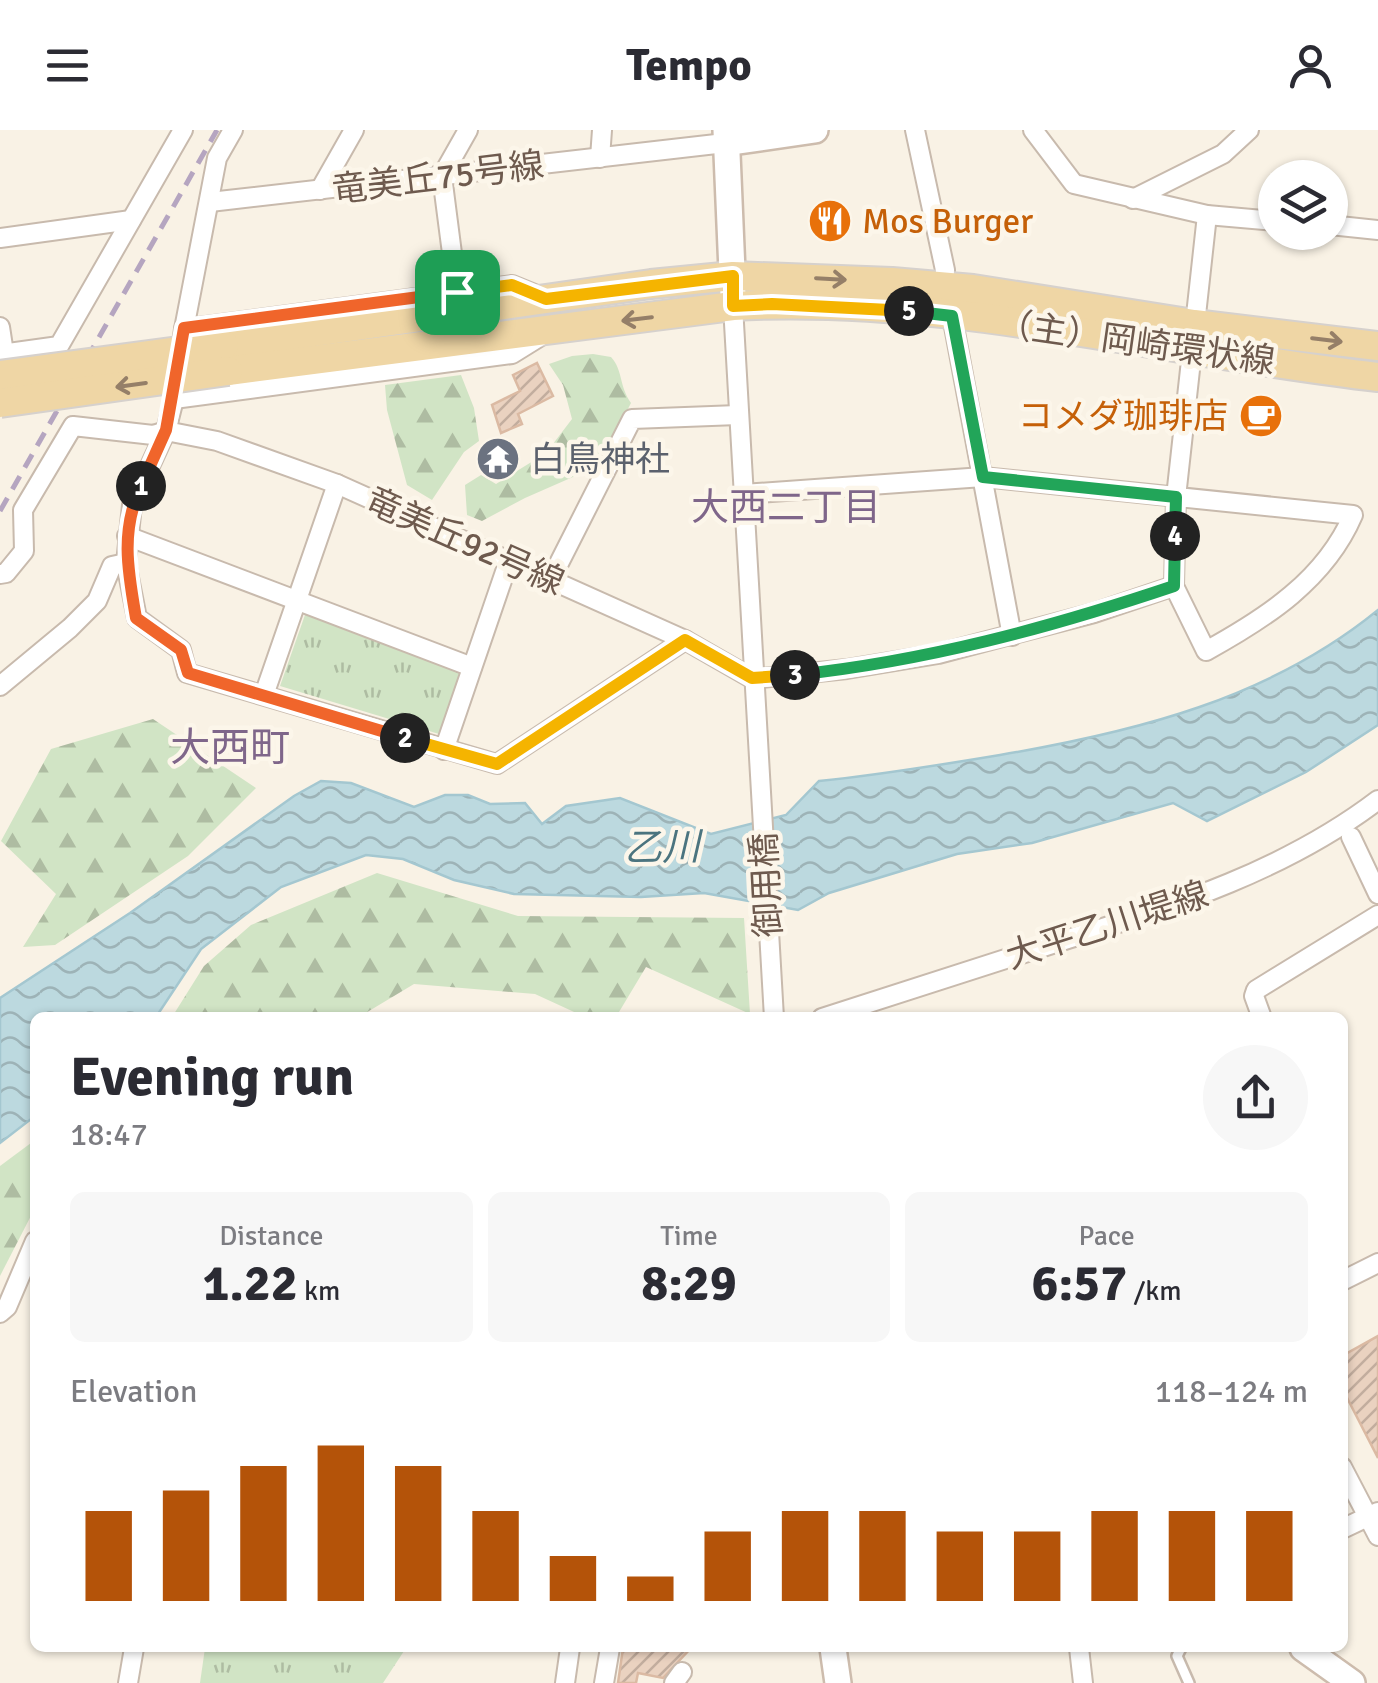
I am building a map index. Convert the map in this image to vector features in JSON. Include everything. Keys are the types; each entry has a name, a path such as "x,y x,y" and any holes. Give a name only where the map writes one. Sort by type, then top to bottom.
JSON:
{"main road":[{"name":"（主）岡崎環状線","path":"0,403 546,299 733,276 944,288 1378,378"},
{"name":"（主）岡崎環状線","path":"1,361 226,358 552,329 733,306 867,307 1194,337 1378,346"}],"street":[{"path":"0,327 1,361 59,346 183,130"},
{"path":"233,130 217,158 166,430 132,506 126,563 136,618 181,650 188,673 497,764 685,640"},
{"path":"320,190 354,130"},
{"path":"457,292 442,176 468,130"},
{"path":"600,158 602,130"},
{"path":"733,306 725,137 815,130"},
{"path":"915,130 945,270 944,288"},
{"path":"1033,130 1074,184 1207,215 1258,220"},
{"path":"1133,199 1223,154 1249,130"},
{"name":"竜美丘75号線","path":"210,202 600,158 725,137"},
{"path":"743,494 983,477 1176,497 1354,515 1344,536 1307,583 1274,610 1206,651 1174,586 1176,497 1207,215"},
{"path":"0,238 131,220"},
{"path":"1348,228 1378,230"},
{"path":"184,328 512,285 546,299"},
{"name":"御用橋","path":"733,306 774,1012"},
{"path":"952,316 1012,636"},
{"path":"174,399 512,354 552,329"},
{"path":"550,579 632,419 738,414"},
{"name":"竜美丘92号線","path":"0,574 6,573 24,551 23,510 73,426 153,435 166,430 217,441 337,484 685,640 752,678"},
{"path":"264,696 337,484"},
{"path":"127,536 472,668"},
{"path":"0,686 97,600 112,566 126,563"},
{"path":"444,750 506,569 517,564"},
{"path":"752,678 847,669 938,654 1012,636 1174,586"},
{"name":"大平乙川堤線","path":"841,1012 1192,900 1255,873 1346,825 1378,800"},
{"path":"1351,837 1378,894"},
{"path":"1260,1012 1256,990 1378,915"},
{"path":"0,1313 7,1307 30,1253"},
{"path":"1348,1277 1378,1263"},
{"path":"1348,1476 1373,1514 1378,1536"},
{"path":"1348,1527 1373,1514"},
{"path":"128,1683 133,1652"},
{"path":"565,1683 569,1652"},
{"path":"604,1683 609,1652"},
{"path":"833,1652 838,1683"},
{"path":"1079,1652 1083,1683"},
{"path":"1309,1652 1352,1683"}],"lane":[{"path":"1179,1652 1177,1656 1189,1683"}],"green space":[{"path":"593,354 611,357 631,403 598,466 482,521 467,515 465,485 481,475 496,484 546,453 572,419 563,385 549,364"},
{"path":"461,375 474,408 479,441 464,452 432,500 407,485 387,410 385,385"},
{"path":"306,612 461,672 439,734 280,686"},
{"path":"153,719 256,788 188,856 55,945 23,947 56,894 1,841 51,749"},
{"path":"377,873 518,916 744,918 750,1012 646,967 619,1012 574,1012 535,994 414,984 367,1012 175,1012 204,966 251,925"},
{"path":"30,1144 30,1218 0,1276 0,1166"},
{"path":"204,1652 403,1652 383,1683 200,1683"}],"water":[{"name":"乙川","path":"1378,610 1378,725 1306,772 1207,821 1173,803 1032,843 957,854 829,893 798,910 704,893 641,897 514,894 454,880 403,859 366,855 281,887 201,949 159,1012 30,1012 30,1120 0,1143 0,998 321,781 351,783 414,807 445,795 468,795 490,804 525,803 542,824 566,806 620,798 711,834 786,815 819,781 1051,746 1199,707 1292,667"}],"building":[{"path":"537,363 553,396 518,414 522,424 501,433 492,405 520,391 513,375"},
{"path":"1378,1336 1378,1458 1348,1400 1348,1353"},
{"path":"622,1652 687,1652 663,1678 638,1673 636,1683 618,1683"}],"railway":[{"path":"0,511 217,130"}],"place":[{"name":"Mos Burger","path":"830,221"},
{"name":"コメダ珈琲店","path":"1261,416"},
{"name":"白鳥神社","path":"498,459"}],"district":[{"name":"大西二丁目","path":"786,507"},
{"name":"大西町","path":"230,747"}],"route":[{"path":"733,276 733,306 867,307 952,316 983,477 1176,497 1174,586 1012,636 938,654 847,669 752,678 685,640 497,764 188,673 181,650 136,618 126,563 132,506 166,430 184,328 457,292 512,285 546,299 733,276"}]}
